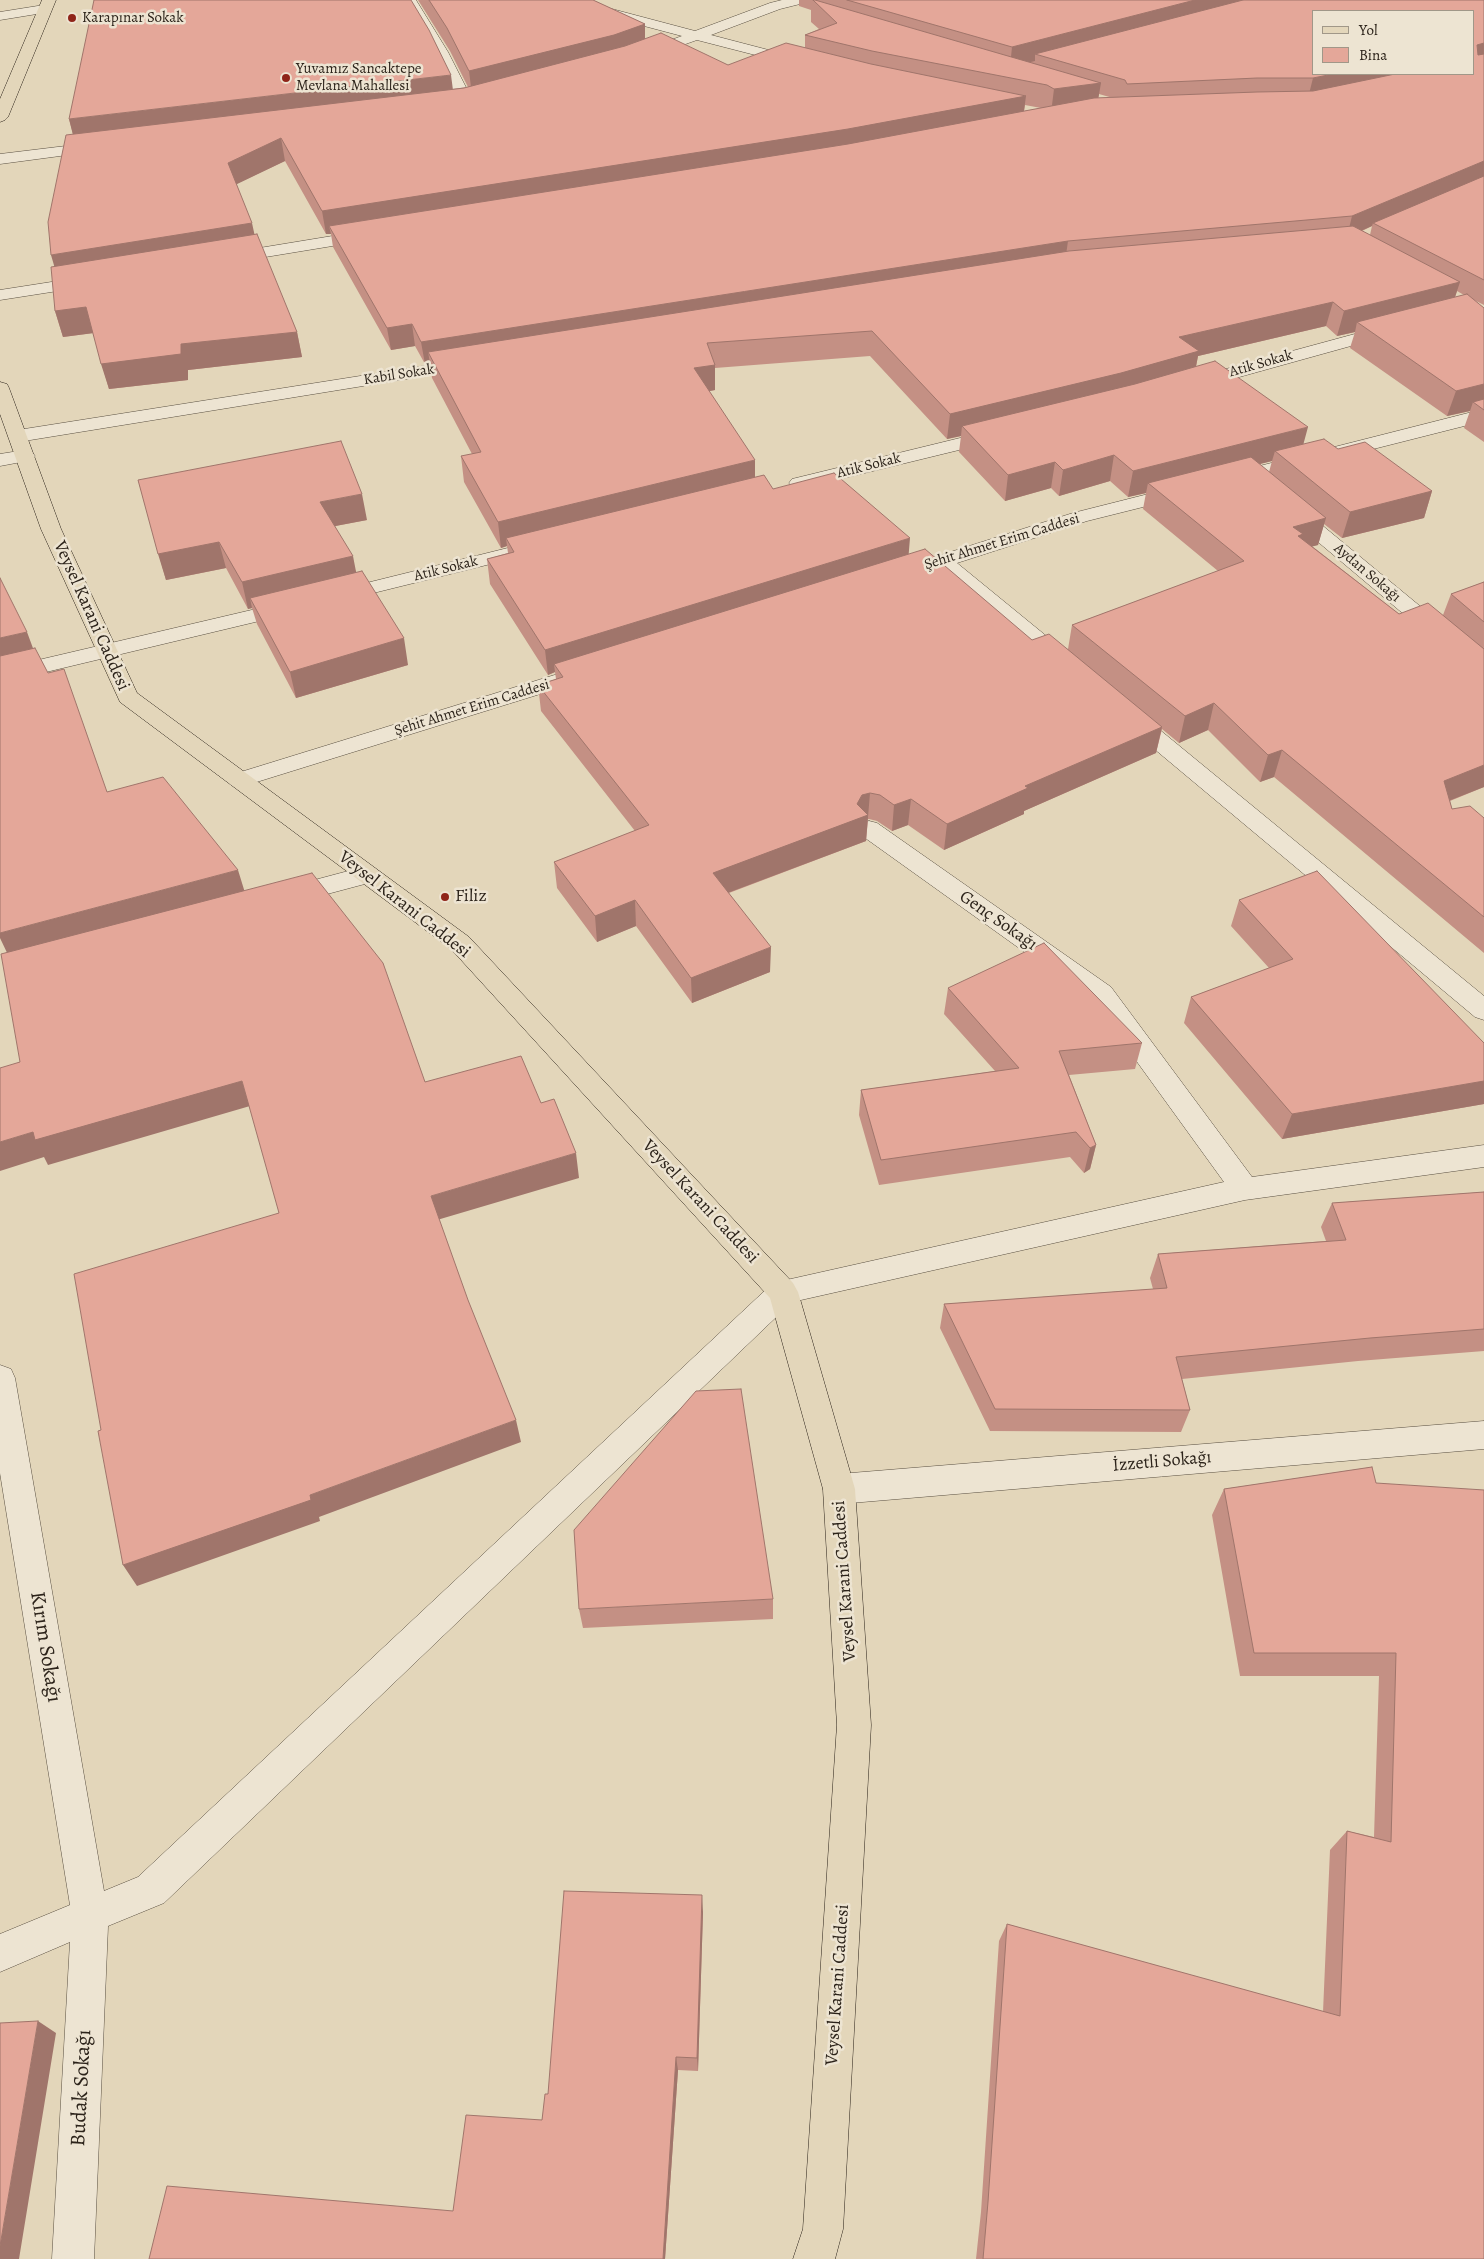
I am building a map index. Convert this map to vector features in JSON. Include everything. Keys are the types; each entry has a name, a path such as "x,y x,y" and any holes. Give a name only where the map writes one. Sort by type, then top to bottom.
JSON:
{"main road":[{"path":"0,117 46,5"},
{"name":"Veysel Karani Caddesi","path":"0,388 14,451 128,697 460,943 783,1292 839,1489 854,1725 823,2229 814,2259"}],"street":[{"path":"409,0 441,52 466,103"},
{"path":"562,0 693,36 814,66"},
{"path":"630,60 771,3 801,7"},
{"path":"0,16 46,5"},
{"path":"446,106 484,99"},
{"path":"0,159 109,146"},
{"path":"213,261 388,232"},
{"path":"0,295 106,278"},
{"name":"Atik Sokak","path":"1180,388 1405,326"},
{"name":"Kabil Sokak","path":"14,451 488,361"},
{"name":"Şehit Ahmet Erim Caddesi","path":"885,579 1080,517 1207,485 1265,487 1484,416"},
{"name":"Atik Sokak","path":"785,487 1017,430"},
{"name":"Aydan Sokağı","path":"1265,487 1484,670"},
{"name":"Atik Sokak","path":"0,676 107,652 543,546"},
{"path":"942,561 1079,675"},
{"name":"Şehit Ahmet Erim Caddesi","path":"240,780 591,671"},
{"path":"1110,700 1484,1010"},
{"name":"Genç Sokağı","path":"869,829 1102,994 1245,1188"},
{"path":"261,903 367,875"},
{"path":"0,1953 151,1890 783,1292 1245,1188 1484,1156"},
{"name":"Kırım Sokağı","path":"0,1378 90,1916"},
{"name":"İzzetli Sokağı","path":"839,1489 1484,1435"},
{"name":"Budak Sokağı","path":"73,2259 90,1916"}],"building":[{"path":"94,0 411,0 429,30 451,75 69,119"},
{"path":"429,0 593,0 645,24 614,35 469,71 447,28"},
{"path":"813,0 1101,83 1054,89 1047,85 872,51 805,35 837,23"},
{"path":"847,0 1195,0 1012,47"},
{"path":"1243,0 1484,0 1484,43 1477,45 1478,55 1484,54 1484,161 1352,216 1068,241 421,342 412,324 387,328 329,226 848,144 1094,98 1313,91 1390,75 1474,75 1474,10 1312,10 1312,75 1328,75 1313,78 1257,78 1127,84 1125,80 1035,54"},
{"path":"661,33 728,65 786,43 871,64 1026,96 848,129 322,211 281,138 228,163 252,223 51,255 48,222 66,135 464,88 625,46"},
{"path":"1484,176 1484,280 1373,223"},
{"path":"1353,226 1460,282 1344,311 1333,302 1179,337 1199,351 1121,373 950,414 872,331 707,343 715,365 694,368 755,460 498,522 461,456 481,452 428,352 1069,251"},
{"path":"257,234 297,332 181,344 181,354 101,364 86,307 55,311 51,267"},
{"path":"1467,294 1484,308 1484,384 1456,391 1357,322"},
{"path":"1215,361 1308,427 1133,471 1114,455 1063,470 1055,462 1008,475 962,426 1135,384"},
{"path":"1484,399 1484,410 1473,402"},
{"path":"1324,439 1338,449 1365,442 1432,491 1350,512 1275,451"},
{"path":"341,441 362,494 320,502 353,556 242,582 219,542 158,554 138,480"},
{"path":"1251,457 1326,518 1293,527 1303,534 1298,536 1399,614 1428,603 1484,649 1484,765 1444,781 1452,809 1470,806 1484,818 1484,917 1282,750 1268,755 1214,703 1185,716 1072,625 1244,561 1148,483"},
{"path":"834,473 910,538 545,650 487,559 514,552 506,538 764,475 773,489"},
{"path":"925,549 1032,640 1049,634 1162,727 1025,786 1028,788 947,824 911,799 894,805 880,795 870,793 862,795 857,804 868,815 713,873 771,947 691,978 635,900 595,916 554,862 649,825 538,685 563,677 554,664"},
{"path":"362,571 404,638 290,672 250,598"},
{"path":"0,578 27,632 0,638"},
{"path":"1484,582 1484,622 1451,594"},
{"path":"35,648 48,673 64,669 107,792 163,777 238,870 0,933 0,656"},
{"path":"1317,871 1484,1043 1484,1081 1292,1114 1191,997 1293,959 1239,900"},
{"path":"312,873 383,963 425,1082 521,1056 541,1103 554,1099 576,1153 431,1196 468,1300 516,1420 310,1495 311,1500 123,1565 98,1431 101,1430 74,1274 279,1213 242,1081 35,1140 33,1132 0,1142 0,1068 20,1062 1,954"},
{"path":"1044,943 1142,1043 1059,1051 1096,1145 1090,1148 1076,1132 881,1160 861,1090 1019,1068 948,988"},
{"path":"1484,1192 1484,1329 1176,1357 1190,1410 995,1409 944,1304 1167,1288 1158,1254 1346,1240 1332,1203"},
{"path":"741,1389 773,1599 579,1609 574,1530 696,1391"},
{"path":"1372,1467 1376,1483 1484,1490 1484,2259 983,2259 1007,1924 1340,2016 1347,1831 1391,1842 1396,1653 1254,1653 1224,1489"},
{"path":"564,1891 702,1895 697,2058 676,2057 663,2259 149,2259 167,2186 453,2211 466,2115 542,2120 545,2094 548,2094"},
{"path":"38,2021 0,2246 0,2023"}],"place":[{"name":"Karapınar Sokak","path":"72,18"},
{"name":"Yuvamız Sancaktepe Mevlana Mahallesi","path":"286,78"},
{"name":"Filiz","path":"445,897"}]}
